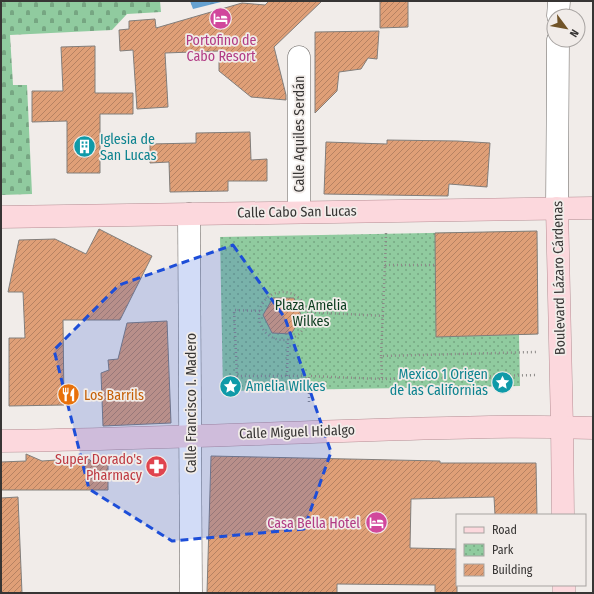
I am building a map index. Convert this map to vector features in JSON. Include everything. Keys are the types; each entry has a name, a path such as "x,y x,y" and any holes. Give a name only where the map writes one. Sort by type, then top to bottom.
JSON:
{"main road":[{"name":"Boulevard Lázaro Cárdenas","path":"556,208 563,514"},
{"name":"Calle Cabo San Lucas","path":"1,217 299,211 593,208"},
{"name":"Calle Miguel Hidalgo","path":"1,441 415,428 593,428"}],"street":[{"name":"Boulevard Lázaro Cárdenas","path":"556,208 558,48"},
{"name":"Calle Aquiles Serdán","path":"299,57 299,211"},
{"name":"Calle Francisco I. Madero","path":"190,214 191,593"}],"path":[{"path":"382,379 381,356 384,316 386,229"},
{"path":"385,265 435,265"},
{"path":"283,292 298,296 307,309 307,312 306,324 302,331 296,336 288,339 280,340 272,337 262,326 260,319 260,311 263,303 268,297 275,293 283,292"},
{"path":"260,311 234,310 237,376 309,376 382,379 543,375"},
{"path":"307,312 384,316"},
{"path":"287,376 288,339"},
{"path":"381,356 543,352"},
{"path":"308,402 309,376"}],"highlighted area":[{"path":"233,245 285,318 331,452 304,529 172,541 89,489 54,350 119,285"}],"green space":[{"path":"1,1 160,1 161,12 127,14 112,30 10,35 13,85 27,85 32,194 1,195"},
{"name":"Plaza Amelia Wilkes","path":"537,231 538,334 519,335 520,386 223,391 220,237"}],"water":[{"path":"190,1 225,1 193,9"}],"building":[{"path":"269,1 322,1 274,47 286,100 251,97 219,71 219,51 165,53 168,107 137,109 133,50 120,51 119,30 129,29 129,21 155,19 156,28 242,3 265,5"},
{"path":"380,1 408,1 408,27 380,28"},
{"path":"379,31 377,59 368,58 361,69 339,72 337,91 315,113 315,32"},
{"name":"Iglesia de San Lucas","path":"95,46 95,93 133,93 133,114 100,114 100,173 67,173 67,121 32,122 32,91 63,91 61,47"},
{"path":"250,132 251,160 267,159 267,181 228,181 228,191 170,192 169,162 150,163 150,144 196,143 196,133"},
{"path":"387,140 490,143 487,187 449,184 448,196 324,194 326,142 387,144"},
{"path":"99,229 152,256 120,320 63,320 64,405 9,406 9,338 25,338 23,292 8,292 19,240 55,239 86,254"},
{"path":"537,231 538,334 436,337 435,233"},
{"path":"273,298 294,298 302,317 291,334 272,333 263,315"},
{"path":"167,321 171,423 103,426 101,373 109,370 108,360 118,359 127,323"},
{"path":"26,454 42,461 87,458 94,463 108,463 108,490 1,490 1,462 26,461"},
{"path":"211,456 440,461 440,463 536,463 537,514 495,514 494,497 411,499 410,548 456,549 457,593 435,593 435,585 337,584 337,593 207,593"},
{"path":"18,497 22,593 1,593 1,498"}],"place":[{"name":"Portofino de Cabo Resort","path":"221,18"},
{"name":"Iglesia de San Lucas","path":"84,147"},
{"name":"Mexico 1 Origen de las Californias","path":"503,382"},
{"name":"Amelia Wilkes","path":"231,386"},
{"name":"Los Barrils","path":"68,395"},
{"name":"Super Dorado's Pharmacy","path":"157,467"},
{"name":"Casa Bella Hotel","path":"376,523"}]}
